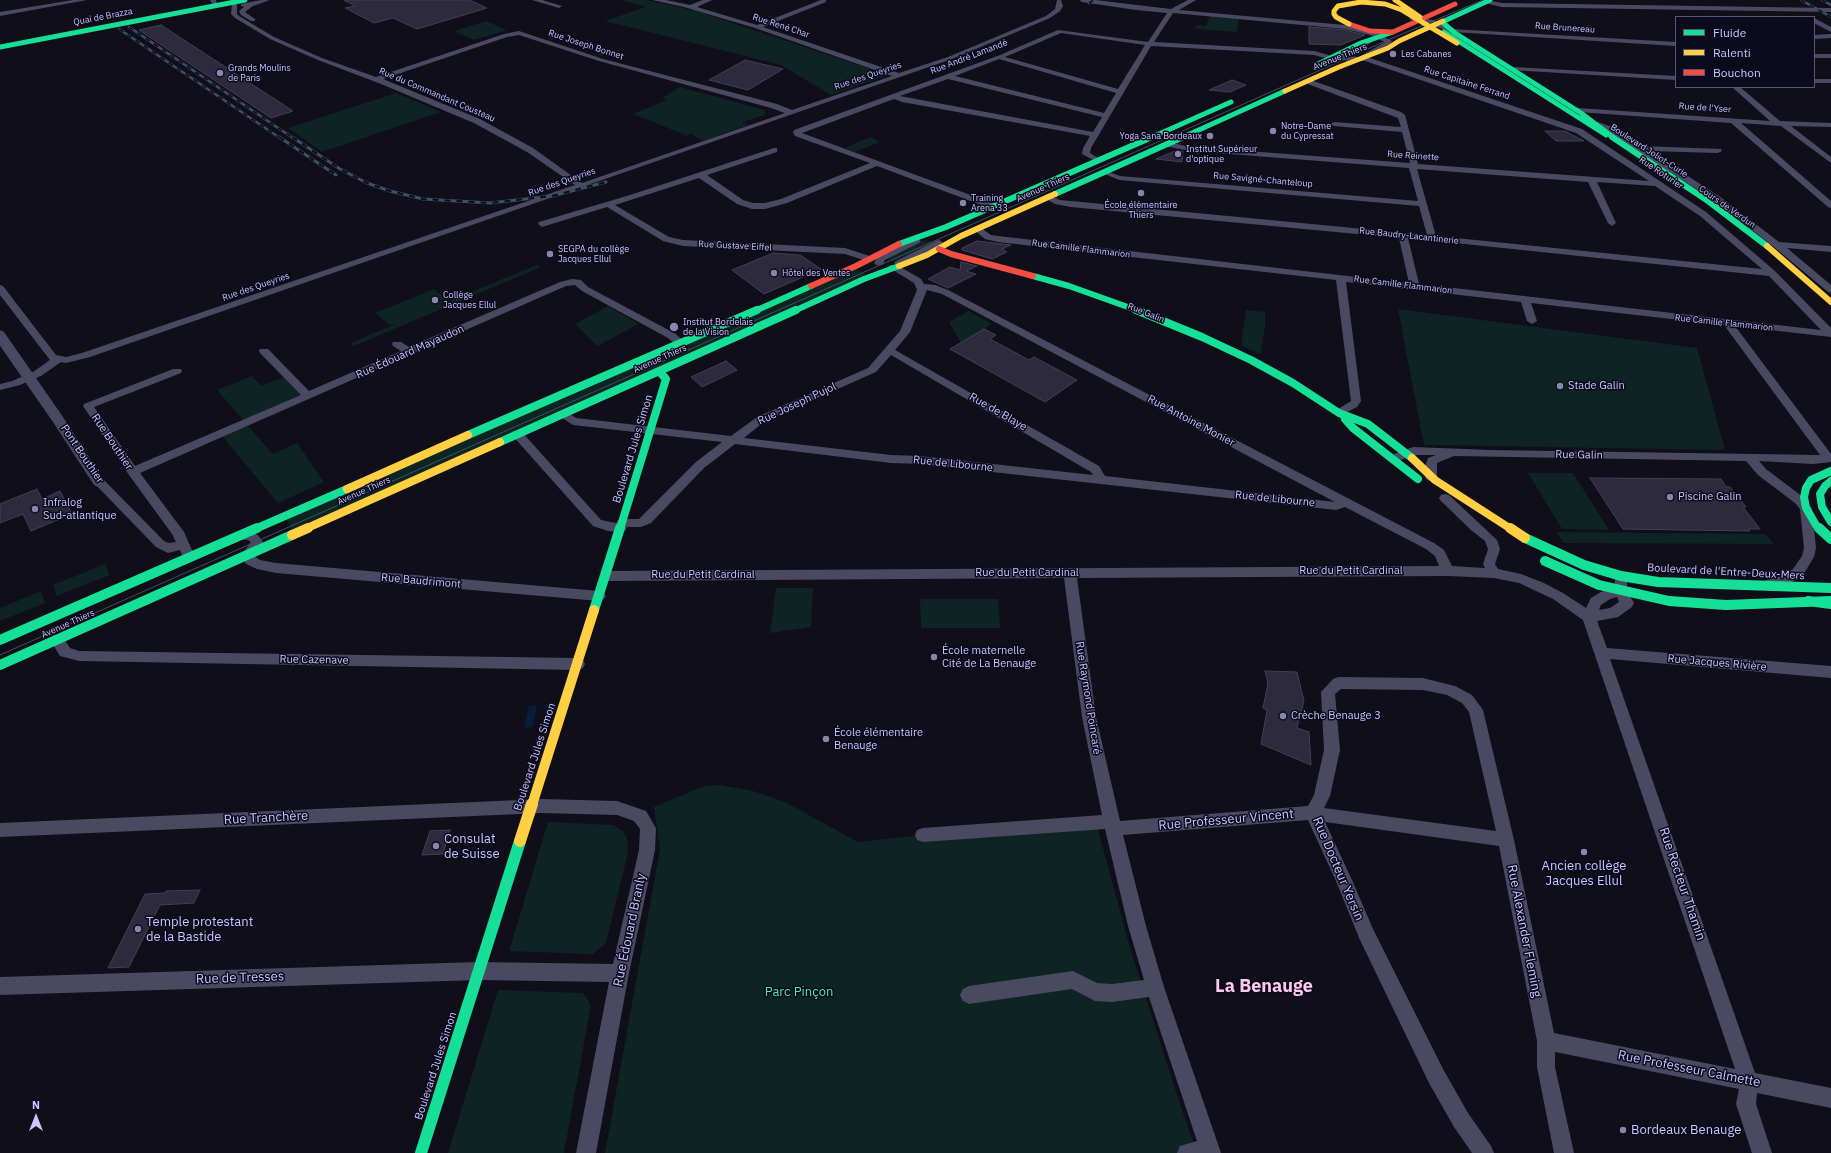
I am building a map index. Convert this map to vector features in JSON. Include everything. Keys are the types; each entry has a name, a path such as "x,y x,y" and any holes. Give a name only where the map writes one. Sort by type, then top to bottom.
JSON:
{"main road":[{"path":"1395,0 1444,32 1457,43"},
{"name":"Avenue Thiers","path":"1309,68 1346,50 1393,32 1464,0"},
{"name":"Avenue Thiers","path":"938,246 1355,59 1388,48 1399,41 1488,1"},
{"name":"Quai de Brazza","path":"0,47 215,3 233,4 248,2"},
{"path":"1393,32 1380,32 1358,28 1336,17 1334,11 1338,6 1361,2 1385,4 1406,12 1457,43"},
{"path":"1440,22 1578,110 1595,124 1653,164"},
{"name":"Boulevard Joliot-Curie","path":"1444,32 1670,183 1729,225 1828,305"},
{"name":"Boulevard Joliot-Curie","path":"1457,43 1561,109 1653,164 1740,225 1828,305"},
{"name":"Avenue Thiers","path":"922,236 1238,99"},
{"name":"Rue Galin","path":"922,236 935,238 938,246 950,254 1069,286 1123,304 1209,340 1273,372 1339,413 1368,424 1407,454"},
{"name":"Avenue Thiers","path":"0,640 680,343 874,261"},
{"path":"874,261 893,267"},
{"name":"Avenue Thiers","path":"0,665 893,267"},
{"name":"Boulevard Jules Simon","path":"421,1153 622,526 666,379 659,371"},
{"name":"Rue Galin","path":"1339,413 1353,428 1393,459 1445,498 1500,534"},
{"name":"Boulevard de l'Entre-Deux-Mers","path":"1407,454 1431,477 1521,536 1543,548 1597,570 1621,576 1658,582 1831,588"},
{"path":"1831,471 1811,480 1806,488 1804,497 1806,508 1816,525 1831,539"},
{"path":"1831,481 1825,486 1820,494 1822,507 1831,522"},
{"path":"1537,557 1588,581 1620,591 1669,601 1700,604 1831,601"},
{"path":"1808,601 1831,604"}],"street":[{"path":"0,14 84,0"},
{"name":"Quai de Brazza","path":"248,2 267,0"},
{"path":"535,0 559,6"},
{"name":"Rue René Char","path":"655,0 690,7 757,27 899,76"},
{"path":"690,7 709,0"},
{"name":"Rue des Queyries","path":"58,360 86,355 899,76 978,47 1044,18 1058,10 1060,6 1059,0"},
{"path":"1082,0 1136,8 1358,28 1377,38 1388,40 1388,43 1355,59 1344,55 1377,38"},
{"path":"1097,160 1086,154 1087,148 1120,92 1149,44 1172,11 1193,0"},
{"path":"1380,0 1406,17 1440,22"},
{"path":"1728,0 1739,8"},
{"path":"757,27 824,1"},
{"path":"1488,1 1502,5 1831,10"},
{"name":"Rue du Commandant Cousteau","path":"248,2 242,11 246,16 259,25 320,59"},
{"name":"Rue du Commandant Cousteau","path":"233,4 234,14 252,27 320,59 377,79 478,122 530,150 581,186"},
{"path":"1797,9 1808,16"},
{"path":"1815,21 1831,30"},
{"name":"Rue André Lamandé","path":"878,163 798,134 797,132 998,57 1060,31 1149,44 1311,53 1332,58"},
{"name":"Rue Brunereau","path":"1454,32 1675,44"},
{"name":"Rue Joseph Bonnet","path":"377,79 506,35 519,33 601,60 774,106 792,113"},
{"path":"1815,37 1831,36"},
{"path":"1815,56 1831,56"},
{"path":"998,57 1120,92"},
{"name":"Rue Capitaine Ferrand","path":"1332,58 1372,61 1571,127"},
{"path":"1513,69 1675,78"},
{"path":"946,76 1106,116"},
{"path":"1308,81 1398,114 1402,117 1422,204 1432,238"},
{"path":"1815,81 1831,81"},
{"path":"1737,88 1781,124 1831,161"},
{"path":"894,96 902,100 1095,135"},
{"name":"Rue de l'Yser","path":"1578,110 1781,124 1831,125"},
{"path":"1732,120 1831,205"},
{"path":"1334,124 1405,130"},
{"name":"Cours de Verdun","path":"1595,124 1612,130 1716,198 1777,244 1831,290"},
{"name":"Rue Roturier","path":"1571,127 1703,214 1772,273 1831,334"},
{"name":"Rue Reinette","path":"1167,144 1191,149 1650,184 1658,183"},
{"path":"1641,148 1718,151"},
{"path":"542,224 702,175 712,170 774,150"},
{"path":"702,175 740,202 760,206 777,203 878,163 992,206"},
{"name":"Rue Savigné-Chanteloup","path":"1104,172 1119,178 1422,204"},
{"path":"1590,179 1612,223"},
{"name":"Rue Baudry-Lacantinerie","path":"1047,198 1058,202 1071,204 1403,235 1772,273"},
{"name":"Rue Gustave Eiffel","path":"608,204 666,238 683,243 845,251 874,261"},
{"name":"Rue Camille Flammarion","path":"977,229 988,237 992,238 1831,334"},
{"path":"1403,235 1415,287"},
{"path":"874,261 915,242 922,236"},
{"path":"1777,244 1831,249"},
{"path":"893,267 938,246"},
{"path":"893,267 918,281 922,287"},
{"path":"1339,413 1353,405 1356,401 1342,279"},
{"name":"Rue Édouard Mayaudon","path":"133,472 572,282 578,282 585,289 672,336 680,343"},
{"name":"Rue Joseph Pujol","path":"517,434 597,523 608,527 642,523 647,520 700,465 761,419 872,370 905,332 922,287"},
{"name":"Rue Antoine Monier","path":"922,287 935,288 945,292 1437,550 1448,571"},
{"path":"0,288 50,355 58,360 37,374 0,387"},
{"path":"1525,300 1532,321"},
{"path":"1728,323 1829,458"},
{"name":"Pont Bouthier","path":"0,336 57,418 98,481 160,544 168,548 183,545"},
{"path":"397,344 409,352"},
{"path":"264,351 308,396"},
{"name":"Rue de Blaye","path":"890,351 1095,468 1099,475 1098,480"},
{"name":"Rue Bouthier","path":"177,371 88,406 133,472 178,532 189,557"},
{"name":"Rue de Libourne","path":"563,414 573,421 891,459 920,460 1336,506 1345,502"},
{"name":"Rue Galin","path":"1407,454 1422,451 1749,457 1813,460 1829,458"},
{"path":"1431,477 1430,470 1432,461 1439,457 1461,452"},
{"path":"1393,459 1407,454"},
{"path":"1749,457 1762,472 1799,500 1806,508 1810,548 1808,557 1798,572 1785,580 1765,586"},
{"path":"1445,498 1493,543 1494,548 1490,564 1494,573"},
{"path":"238,536 249,536 254,538 257,542 256,546 247,556"},
{"name":"Rue Baudrimont","path":"247,556 251,561 257,564 276,568 599,596"},
{"name":"Rue du Petit Cardinal","path":"606,576 1448,571 1507,575 1539,586 1563,599 1589,617"},
{"name":"Rue Raymond Poincaré","path":"1070,573 1079,651 1090,717 1112,825 1137,926 1155,987 1210,1151 1187,1153"},
{"path":"1589,617 1613,613 1627,603 1620,591 1621,576"},
{"path":"1589,617 1596,602 1606,595 1620,591"},
{"name":"Rue Recteur Thamin","path":"1589,617 1749,1082 1746,1104 1762,1153"},
{"name":"Rue Cazenave","path":"57,640 66,652 79,656 578,664"},
{"name":"Rue Jacques Rivière","path":"1602,653 1831,672"},
{"name":"Rue Docteur Yersin","path":"1476,710 1466,699 1450,690 1423,684 1338,684 1328,692 1332,750 1322,796 1313,813 1344,880 1366,934 1436,1076 1461,1120 1484,1153"},
{"name":"Rue Alexander Fleming","path":"1476,710 1506,840 1546,1041 1546,1067 1564,1153"},
{"name":"Rue Tranchère","path":"0,830 532,806"},
{"name":"Rue Édouard Branly","path":"532,806 617,808 640,816 648,828 647,850 620,973 586,1153"},
{"name":"Rue Professeur Vincent","path":"1112,825 1313,813 1506,840"},
{"path":"923,835 1112,825"},
{"name":"Rue de Tresses","path":"0,986 479,971 620,973"},
{"path":"970,995 1073,980 1095,992 1112,993 1155,987"},
{"name":"Rue Professeur Calmette","path":"1546,1041 1831,1098"}],"green space":[{"path":"622,0 646,0 697,11 888,75 831,95 781,65 605,21 645,7"},
{"path":"1210,15 1239,18 1237,32 1195,29 1197,25 1206,26"},
{"path":"486,21 507,30 474,40 454,31"},
{"path":"680,87 765,110 765,115 743,122 748,125 703,141 691,134 687,136 633,114 667,100 662,98"},
{"path":"396,93 441,112 322,152 288,128"},
{"path":"870,137 880,142 855,152 845,148"},
{"path":"926,240 933,243 893,262 886,258 907,246"},
{"path":"537,265 541,267 354,346 351,343 395,324 390,325 375,313 434,289 449,301"},
{"path":"856,269 866,275 292,530 286,519"},
{"path":"608,306 639,324 597,346 575,324"},
{"name":"Stade Galin","path":"1398,309 1697,348 1725,450 1424,445"},
{"path":"1246,310 1265,312 1265,325 1261,354 1241,346"},
{"path":"969,311 992,324 961,343 949,322"},
{"path":"252,376 261,386 284,377 303,396 244,421 217,390"},
{"path":"247,425 273,454 297,443 324,482 278,503 222,436"},
{"path":"1528,473 1573,473 1609,530 1562,529"},
{"path":"1557,532 1765,534 1774,544 1563,543"},
{"path":"105,564 110,575 57,596 53,585"},
{"path":"776,588 813,588 811,627 770,633"},
{"path":"41,591 45,603 0,621 0,608"},
{"path":"920,599 998,599 1000,628 921,628"},
{"name":"Parc Pinçon","path":"721,785 753,791 785,802 858,842 923,835 1096,822 1130,948 1197,1153 605,1153 660,849 654,807 704,786"},
{"path":"548,822 613,825 623,831 627,839 628,852 606,943 593,954 509,951"},
{"path":"498,990 583,993 591,1005 564,1153 448,1153"}],"water":[{"path":"537,705 533,727 524,728 529,706"}],"building":[{"path":"344,0 469,0 487,8 417,29 393,18 374,23 345,8 355,6"},
{"name":"Grands Moulins de Paris","path":"161,25 293,111 271,118 139,30"},
{"path":"1309,27 1345,30 1365,35 1341,45 1309,44"},
{"path":"745,60 783,69 748,90 709,80"},
{"path":"1232,80 1246,85 1230,92 1209,90"},
{"path":"1545,131 1565,131 1584,141 1556,141"},
{"path":"1177,150 1183,151 1182,162 1156,159"},
{"path":"977,241 1011,245 1002,249 1007,252 992,259 962,250 962,248"},
{"name":"Hôtel des Ventes","path":"773,253 800,255 821,269 764,294 732,270"},
{"path":"961,262 977,266 966,271 976,274 948,288 928,279 950,267 960,270"},
{"path":"984,329 996,335 990,339 1029,360 1034,357 1077,380 1045,402 950,349"},
{"path":"726,361 737,370 702,387 691,377"},
{"name":"Piscine Galin","path":"1590,478 1721,479 1726,487 1730,487 1746,507 1743,507 1760,529 1748,529 1750,531 1623,529"},
{"name":"Infralog Sud-atlantique","path":"37,489 42,499 60,491 72,514 31,531 23,514 0,523 0,504"},
{"name":"Crèche Benauge 3","path":"1265,671 1297,672 1304,701 1297,728 1309,732 1311,765 1261,744 1267,710 1263,708 1268,683"},
{"name":"Consulat de Suisse","path":"450,830 443,854 422,855 430,831"},
{"name":"Temple protestant de la Bastide","path":"200,890 194,903 160,905 129,967 108,968 145,894 165,893 166,891"}],"tram line":[{"path":"0,655 1388,40 1483,0"}],"railway":[{"path":"1089,3 1094,0"},
{"path":"1801,0 1831,17"},
{"path":"1822,0 1831,5"},
{"path":"129,27 293,138"},
{"path":"119,29 280,138"},
{"path":"279,137 336,175"},
{"path":"292,137 340,169 367,183 390,191 423,199 490,203 552,196 606,182"}],"traffic: fast":[{"path":"0,47 245,0"},
{"path":"1490,0 1442,22 1455,33 1581,113 1617,140 1708,201 1767,246"},
{"path":"1316,65 1361,43 1393,32"},
{"path":"1444,32 1606,135"},
{"path":"1055,194 1285,91"},
{"path":"899,244 946,227 1231,102"},
{"path":"500,442 864,279 899,266"},
{"path":"1033,276 1123,304 1202,337 1251,360 1293,383 1339,413 1368,424 1412,458"},
{"path":"468,435 811,286"},
{"path":"594,610 654,422 666,379 659,371"},
{"path":"1345,419 1353,428 1418,479"},
{"path":"1831,471 1811,480 1806,488 1804,497 1806,508 1816,525 1831,539"},
{"path":"1831,481 1825,486 1820,494 1822,507 1831,522"},
{"path":"0,640 347,489"},
{"path":"0,665 292,535"},
{"path":"1525,538 1584,565 1621,576 1658,582 1831,588"},
{"path":"1545,561 1599,585 1669,601 1726,605 1831,601"},
{"path":"1808,601 1831,604"},
{"path":"421,1153 520,841"}],"traffic: slow":[{"path":"1395,0 1420,17"},
{"path":"1349,24 1336,17 1334,14 1334,11 1338,6 1361,2 1385,4 1402,10 1457,43"},
{"path":"1285,91 1339,67 1388,48 1399,41 1443,21"},
{"path":"899,266 927,255 961,236 1055,194"},
{"path":"1767,246 1831,302"},
{"path":"347,489 468,435"},
{"path":"292,535 500,442"},
{"path":"1412,458 1435,480 1525,538"},
{"path":"520,841 594,610"}],"traffic: jam":[{"path":"1349,24 1370,31 1393,32 1455,4"},
{"path":"811,286 856,266 899,244"},
{"path":"939,249 951,254 1033,276"}],"place":[{"name":"Les Cabanes","path":"1393,54"},
{"name":"Grands Moulins de Paris","path":"220,73"},
{"name":"Notre-Dame du Cypressat","path":"1273,131"},
{"name":"Yoga Sana Bordeaux","path":"1210,136"},
{"name":"Institut Supérieur d'optique","path":"1178,154"},
{"name":"École élémentaire Thiers","path":"1141,193"},
{"name":"Training Arena 33","path":"963,203"},
{"name":"SEGPA du collège Jacques Ellul","path":"550,254"},
{"name":"Hôtel des Ventes","path":"774,273"},
{"name":"Collège Jacques Ellul","path":"435,300"},
{"name":"Institut Bordelais de la Vision","path":"674,327"},
{"name":"Stade Galin","path":"1560,386"},
{"name":"Piscine Galin","path":"1670,497"},
{"name":"Infralog Sud-atlantique","path":"35,509"},
{"name":"École maternelle Cité de La Benauge","path":"934,657"},
{"name":"Crèche Benauge 3","path":"1283,716"},
{"name":"École élémentaire Benauge","path":"826,739"},
{"name":"Consulat de Suisse","path":"436,846"},
{"name":"Ancien collège Jacques Ellul","path":"1584,852"},
{"name":"Temple protestant de la Bastide","path":"138,929"},
{"name":"Bordeaux Benauge","path":"1623,1130"}],"district":[{"name":"La Benauge","path":"1264,987"}]}
